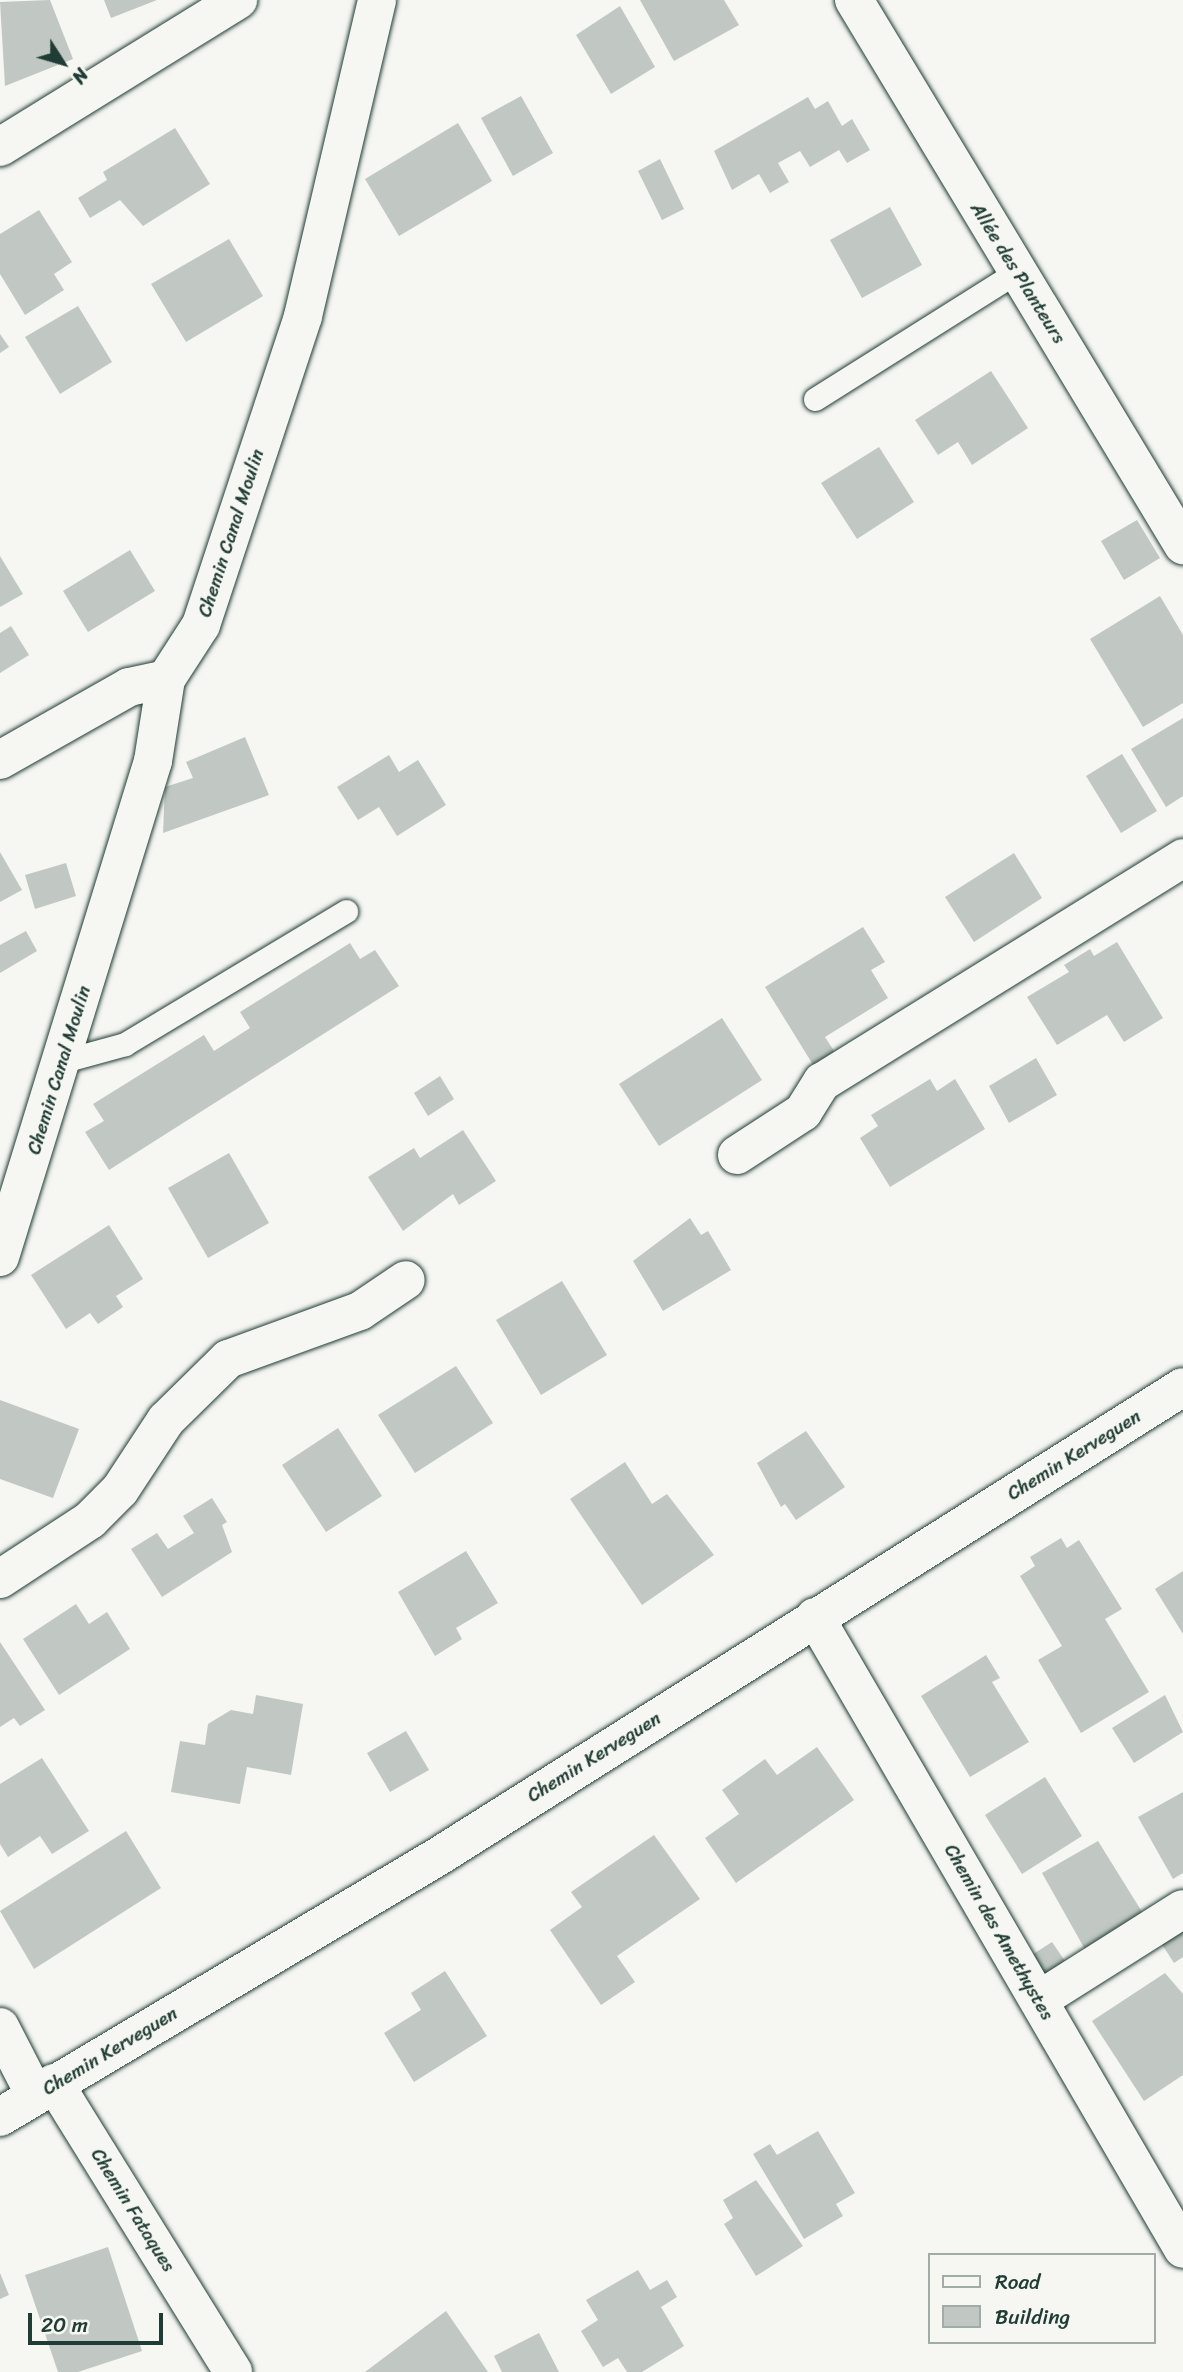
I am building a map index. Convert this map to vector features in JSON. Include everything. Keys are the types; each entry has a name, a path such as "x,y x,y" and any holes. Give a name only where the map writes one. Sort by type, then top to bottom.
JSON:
{"street":[{"path":"0,147 238,0"},
{"name":"Chemin Canal Moulin","path":"0,1257 63,1061 153,761 166,679 201,625 303,316 377,0"},
{"name":"Allée des Planteurs","path":"854,0 917,114 1018,271 1183,545"},
{"path":"0,760 130,687 166,679"},
{"path":"737,1155 803,1112 822,1082 1183,858"},
{"path":"0,1579 90,1520 120,1490 166,1420 228,1359 360,1311 406,1279"},
{"name":"Chemin Kerveguen","path":"0,2116 439,1856 1183,1387"},
{"name":"Chemin des Amethystes","path":"815,1617 1183,2249"},
{"path":"1039,2000 1183,1909"},
{"path":"0,2027 45,2089"},
{"name":"Chemin Fataques","path":"45,2089 233,2372"}],"lane":[{"path":"816,399 1018,271"},
{"path":"63,1061 125,1044 346,911"}],"building":[{"path":"50,0 73,59 5,86 0,2"},
{"path":"104,0 157,0 111,18"},
{"path":"640,0 724,0 739,25 674,61"},
{"path":"620,6 655,67 611,94 576,35"},
{"path":"521,96 553,153 513,176 481,118"},
{"path":"808,97 815,109 828,101 842,126 852,119 870,150 847,163 839,150 810,167 800,151 778,163 789,182 770,193 759,174 732,190 714,151"},
{"path":"458,123 492,181 399,236 365,179"},
{"path":"175,128 210,184 143,226 120,200 90,218 78,198 107,180 103,172"},
{"path":"660,159 684,209 662,220 638,171"},
{"path":"890,207 922,265 862,298 830,240"},
{"path":"39,210 72,262 54,274 64,290 25,315 0,274 0,234"},
{"path":"229,239 263,296 186,342 151,284"},
{"path":"78,306 112,362 60,394 25,337"},
{"path":"0,334 9,347 0,353"},
{"path":"991,371 1028,428 972,465 958,442 938,455 915,420"},
{"path":"879,447 914,502 857,539 821,483"},
{"path":"1137,520 1160,558 1124,580 1101,541"},
{"path":"130,550 155,591 88,632 63,591"},
{"path":"0,556 23,594 0,607"},
{"path":"1160,596 1183,635 1183,703 1143,727 1090,639"},
{"path":"11,626 29,655 0,673 0,633"},
{"path":"1183,718 1183,796 1166,807 1131,749"},
{"path":"245,737 269,795 163,833 165,787 193,778 186,762"},
{"path":"1122,754 1157,811 1121,833 1086,776"},
{"path":"389,755 399,772 418,760 446,805 397,836 379,807 358,820 337,787"},
{"path":"0,852 22,890 0,902"},
{"path":"1014,853 1042,898 974,942 945,897"},
{"path":"66,863 76,896 35,909 25,875"},
{"path":"863,927 885,962 871,970 888,998 825,1037 836,1054 815,1068 765,987"},
{"path":"26,931 37,951 0,973 0,945"},
{"path":"1117,942 1163,1018 1124,1042 1107,1015 1057,1045 1027,997 1069,972 1064,965 1090,949 1094,956"},
{"path":"350,943 360,959 375,950 399,986 109,1170 85,1132 104,1121 93,1104 204,1035 214,1051 250,1028 240,1012"},
{"path":"722,1018 762,1080 659,1146 619,1084"},
{"path":"1036,1058 1057,1095 1009,1123 989,1086"},
{"path":"440,1076 454,1099 428,1116 414,1093"},
{"path":"930,1079 937,1091 955,1079 985,1129 890,1187 860,1138 878,1126 871,1115"},
{"path":"463,1130 496,1181 459,1205 453,1194 403,1231 368,1177 414,1148 420,1158"},
{"path":"229,1153 269,1223 208,1258 168,1188"},
{"path":"690,1218 701,1235 708,1231 731,1270 663,1311 633,1261"},
{"path":"109,1225 143,1279 116,1296 123,1307 98,1324 90,1313 66,1329 31,1275"},
{"path":"562,1281 607,1355 541,1395 496,1320"},
{"path":"456,1366 493,1423 415,1473 378,1415"},
{"path":"0,1400 79,1429 53,1498 0,1479"},
{"path":"338,1428 382,1496 326,1532 282,1465"},
{"path":"806,1431 845,1487 796,1520 785,1504 781,1507 757,1463"},
{"path":"625,1462 652,1504 667,1494 714,1555 642,1605 570,1499"},
{"path":"212,1498 227,1522 222,1525 232,1552 162,1597 131,1549 157,1533 168,1549 194,1533 183,1516"},
{"path":"1061,1538 1067,1548 1079,1540 1122,1609 1105,1619 1149,1692 1081,1733 1038,1660 1062,1646 1020,1576 1035,1566 1030,1557"},
{"path":"466,1551 498,1603 456,1628 462,1639 435,1656 398,1592"},
{"path":"1183,1571 1183,1634 1155,1589"},
{"path":"76,1604 89,1624 107,1612 130,1649 59,1695 23,1639"},
{"path":"0,1642 45,1710 20,1726 14,1718 0,1727"},
{"path":"986,1655 1000,1678 992,1682 1029,1742 970,1777 921,1696"},
{"path":"256,1695 303,1704 291,1775 247,1767 240,1804 171,1792 180,1741 205,1745 208,1724 231,1710 253,1714"},
{"path":"1165,1695 1183,1732 1134,1763 1112,1728"},
{"path":"406,1731 429,1770 390,1792 367,1753"},
{"path":"817,1747 854,1800 736,1883 705,1838 739,1814 722,1790 765,1759 777,1775"},
{"path":"42,1758 89,1831 52,1854 40,1836 8,1857 0,1844 0,1784"},
{"path":"1045,1777 1082,1836 1022,1874 985,1815"},
{"path":"1183,1792 1183,1873 1173,1879 1138,1817"},
{"path":"126,1831 161,1888 34,1969 0,1911"},
{"path":"654,1835 700,1899 617,1956 635,1982 601,2005 550,1930 582,1907 571,1892"},
{"path":"1098,1841 1144,1915 1087,1953 1042,1873"},
{"path":"1183,1925 1183,1957 1174,1963 1159,1940"},
{"path":"1052,1942 1065,1961 1042,1976 1030,1956"},
{"path":"445,1971 487,2036 414,2082 384,2033 421,2010 411,1993"},
{"path":"1165,1973 1183,1994 1183,2075 1144,2101 1092,2021"},
{"path":"818,2131 855,2193 836,2204 843,2216 804,2239 753,2154 770,2144 777,2155"},
{"path":"756,2180 803,2246 756,2276 724,2224 733,2218 723,2200"},
{"path":"108,2247 142,2351 78,2372 58,2372 25,2275"},
{"path":"638,2270 650,2290 667,2280 677,2297 661,2307 684,2346 642,2372 627,2372 618,2358 603,2367 581,2331 598,2320 586,2300"},
{"path":"0,2273 9,2295 0,2299"},
{"path":"446,2311 488,2372 365,2372"},
{"path":"539,2333 559,2372 502,2372 494,2356"}]}
